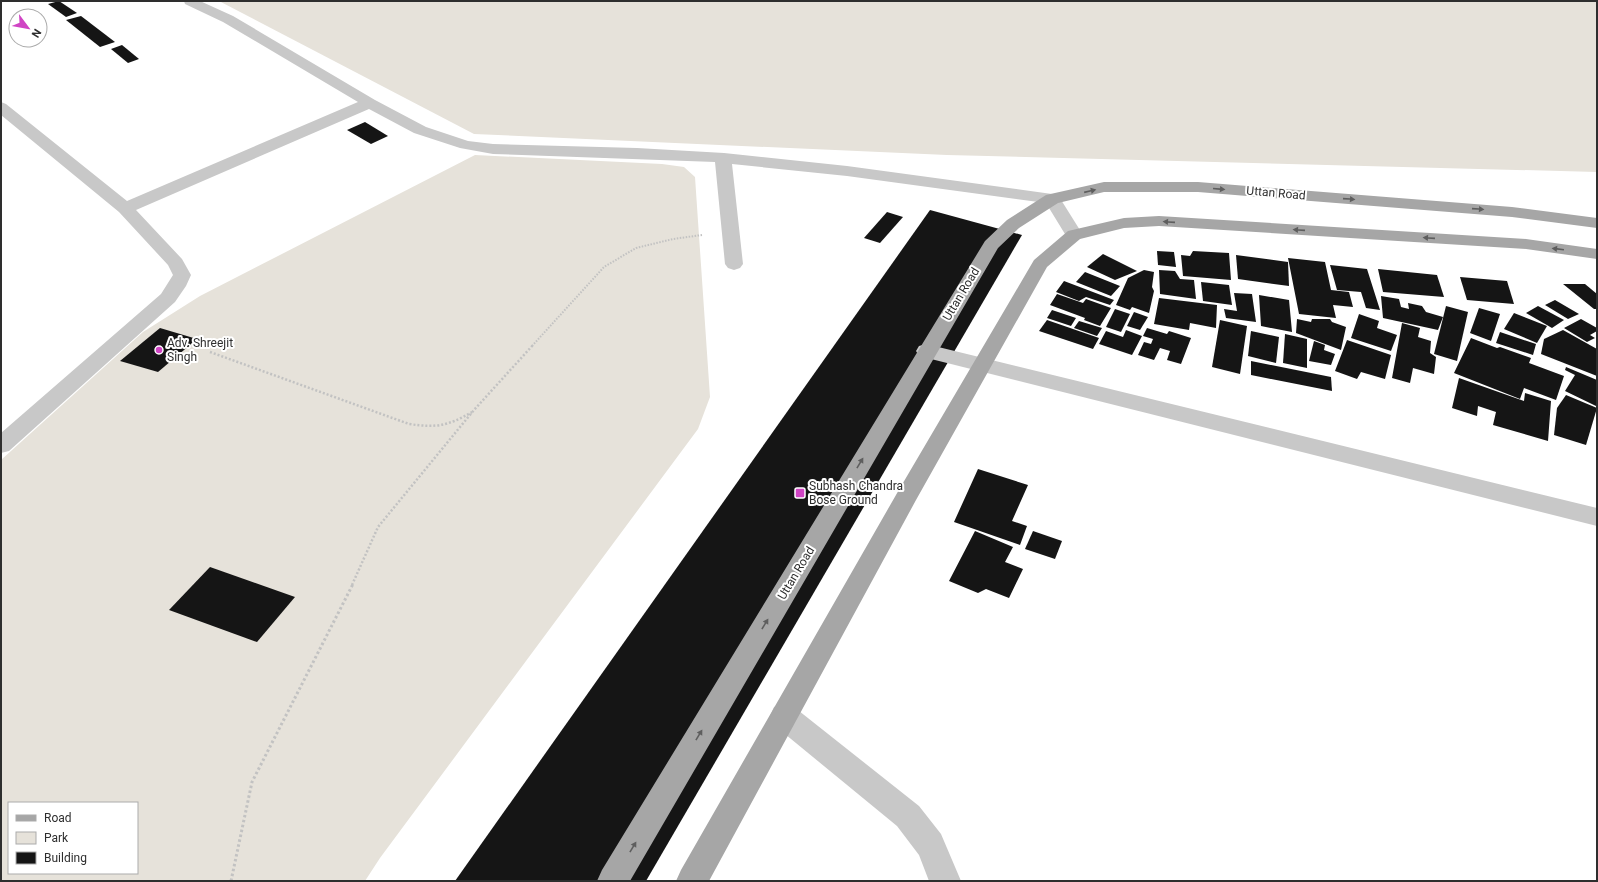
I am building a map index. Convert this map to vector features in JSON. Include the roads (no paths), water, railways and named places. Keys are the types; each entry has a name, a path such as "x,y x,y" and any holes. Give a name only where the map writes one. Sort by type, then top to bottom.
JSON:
{"main road":[{"name":"Uttan Road","path":"613,881 926,351 991,245 1013,224 1052,199 1104,187 1198,187 1512,212 1597,223"},
{"path":"692,881 981,366 1040,264 1074,235 1124,223 1159,221 1526,244 1597,254"}],"street":[{"path":"190,1 228,19 370,103 420,130 466,145 494,149 660,154 723,158 1052,199 1074,235"},
{"path":"125,208 370,103"},
{"path":"1,107 125,208 176,262 182,275 177,286 168,298 1,445"},
{"path":"723,158 734,264"},
{"path":"926,351 981,366 1597,517"},
{"path":"784,716 908,816 930,845 945,881"}],"place":[{"name":"Adv. Shreejit Singh","path":"159,350"},
{"name":"Subhash Chandra Bose Ground","path":"800,493"}]}
